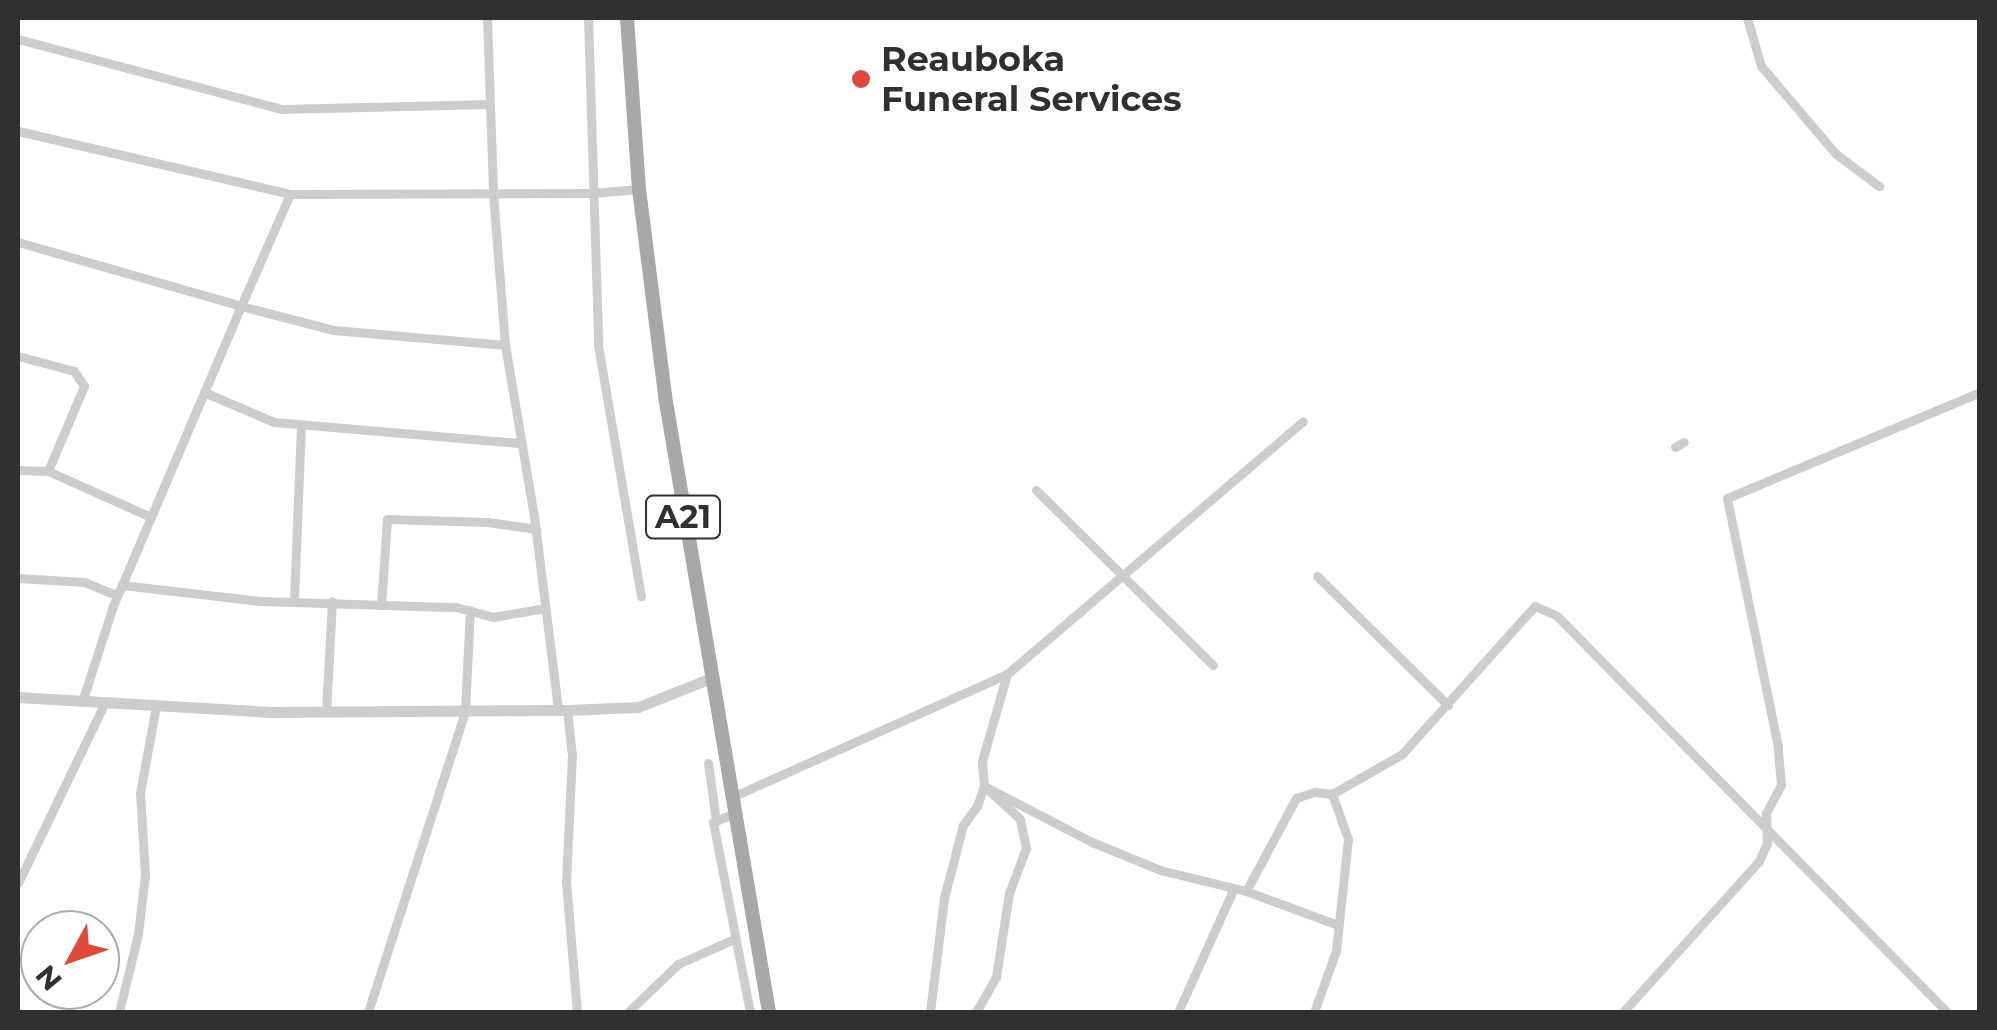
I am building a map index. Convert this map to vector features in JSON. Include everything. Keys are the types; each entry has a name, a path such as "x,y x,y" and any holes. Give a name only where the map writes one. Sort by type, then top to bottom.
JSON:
{"main road":[{"name":"A21","path":"628,18 639,189 667,414 769,1012"}],"street":[{"path":"487,18 493,193 505,346 572,755 566,881 578,1012"},
{"path":"588,18 600,362 642,596"},
{"path":"1747,18 1762,66 1836,154 1879,186"},
{"path":"18,40 282,109 490,104"},
{"path":"18,131 290,194 592,193 639,189"},
{"path":"82,702 120,590 290,194"},
{"path":"18,242 333,330 505,346"},
{"path":"18,356 74,372 84,386 48,471"},
{"path":"1623,1012 1759,862 1767,843 1766,812 1781,784 1778,747 1727,498 1980,392"},
{"path":"206,394 274,422 521,443"},
{"path":"716,821 733,805 1007,674 1303,421"},
{"path":"294,600 301,426"},
{"path":"18,470 48,471 152,517"},
{"path":"1036,490 1212,665"},
{"path":"381,605 387,519 488,522 536,529"},
{"path":"1317,576 1448,705"},
{"path":"18,578 260,602 332,601 470,610 493,617 545,608"},
{"path":"326,712 332,601"},
{"path":"1246,891 1296,798 1315,792 1332,794 1402,754 1536,606 1557,616 1945,1012"},
{"path":"368,1012 466,711 470,610"},
{"path":"930,1012 944,898 963,825 977,806 984,786 982,760 1007,674"},
{"path":"18,697 326,712 562,710 638,707 711,678"},
{"path":"18,883 104,704"},
{"path":"119,1012 138,934 145,874 140,793 156,706"},
{"path":"708,762 734,939 750,1012"},
{"path":"984,786 1092,842 1160,870 1246,891 1338,925"},
{"path":"976,1012 996,977 1009,893 1026,848 1020,819 984,786"},
{"path":"1314,1012 1336,951 1348,840 1332,794"},
{"path":"1178,1012 1232,890"},
{"path":"628,1012 678,964 734,939"}],"place":[{"name":"Reauboka Funeral Services","path":"861,79"}]}
